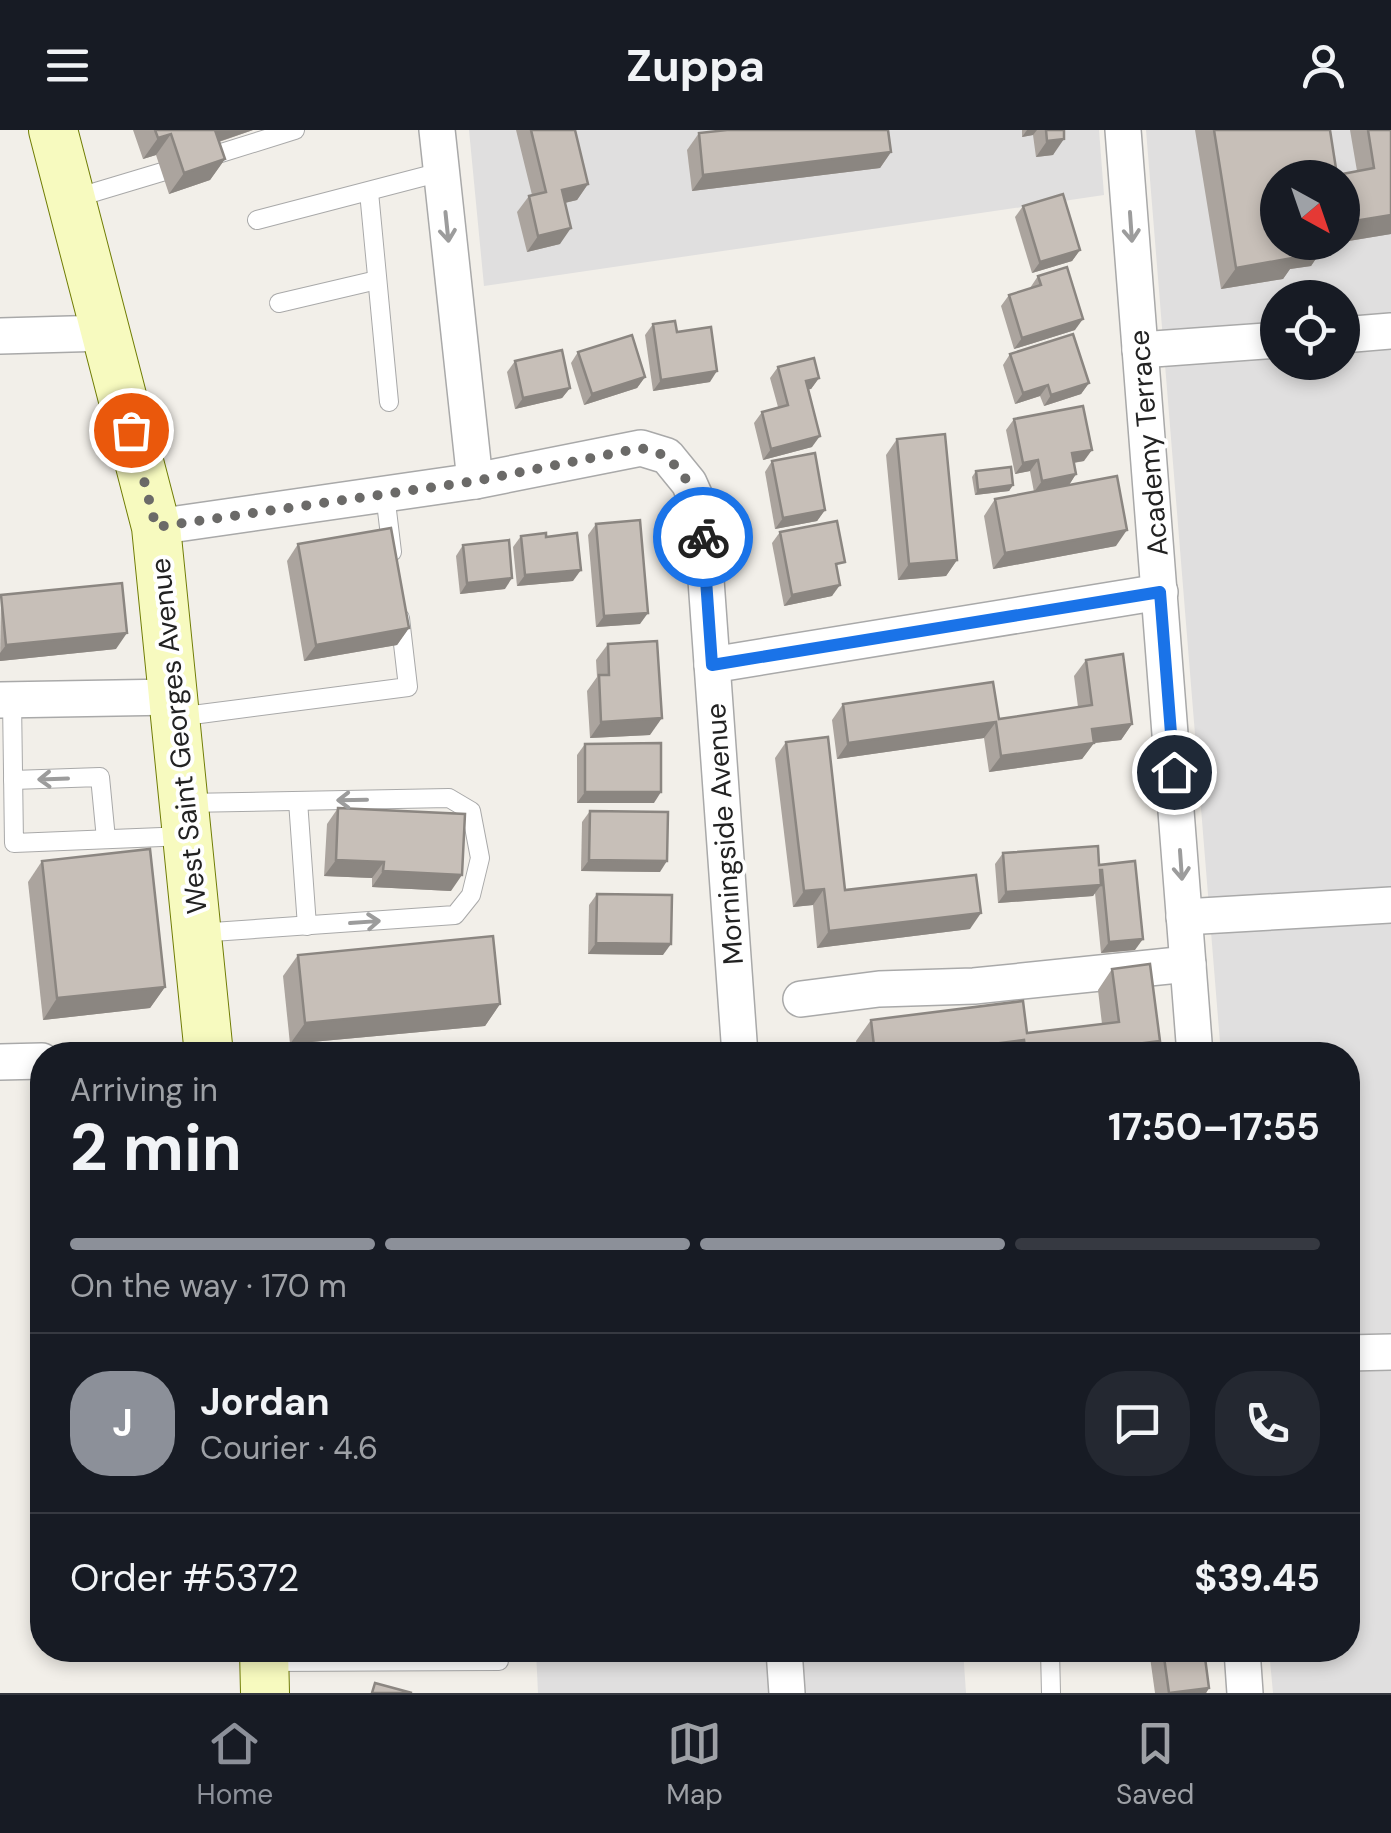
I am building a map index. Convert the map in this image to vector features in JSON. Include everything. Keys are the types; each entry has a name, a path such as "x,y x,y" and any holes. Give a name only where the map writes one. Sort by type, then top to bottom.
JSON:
{"main road":[{"name":"West Saint Georges Avenue","path":"53,130 156,527 209,1042"}],"street":[{"path":"156,527 476,481 437,130"},
{"name":"Academy Terrace","path":"1123,130 1194,1042"},
{"path":"1360,334 1391,331"},
{"path":"0,336 106,333"},
{"path":"1140,350 1260,341"},
{"name":"Morningside Avenue","path":"476,481 641,448 667,456 689,483 701,510 739,1042"},
{"path":"712,665 1160,592"},
{"path":"6,700 175,707"},
{"path":"1184,917 1391,906"},
{"path":"801,1000 1188,964"},
{"path":"0,1062 30,1061"},
{"path":"1360,1353 1391,1352"},
{"path":"785,1662 787,1693"},
{"path":"1243,1662 1245,1693"}],"lane":[{"path":"205,158 284,131"},
{"path":"71,200 162,172"},
{"path":"257,220 441,172"},
{"path":"368,192 389,402"},
{"path":"279,302 377,280"},
{"path":"175,707 408,687 385,494"},
{"path":"6,700 14,842 106,839 186,820 298,801 449,798 471,811 480,858 471,895 454,916 197,933"},
{"path":"13,780 100,777 106,839"},
{"path":"298,801 306,926"},
{"path":"264,1668 465,1662"},
{"path":"1050,1662 1051,1693"}],"shaded area":[{"path":"469,130 1099,130 1104,195 484,286"},
{"path":"1146,130 1391,130 1391,1693 1273,1693 1270,1662 1360,1662 1360,1042 1220,1042"},
{"path":"537,1662 964,1662 966,1693 538,1693"}],"building":[{"path":"155,130 215,130 225,159 184,173 171,134 158,138"},
{"path":"531,130 575,130 588,184 562,190 571,228 538,236 529,196 546,192"},
{"path":"888,130 891,152 703,175 699,133"},
{"path":"1046,130 1064,130 1064,139 1047,141"},
{"path":"1214,130 1330,130 1335,160 1260,160 1260,260 1281,260 1236,268"},
{"path":"1368,130 1391,130 1391,215 1360,220 1360,171 1374,168"},
{"path":"1063,194 1080,250 1040,262 1023,206"},
{"path":"1067,267 1083,319 1022,338 1009,295 1041,285 1038,276"},
{"path":"675,321 677,332 711,327 717,371 661,380 653,324"},
{"path":"1073,334 1089,383 1051,395 1048,385 1023,393 1010,354"},
{"path":"632,335 645,377 592,394 578,352"},
{"path":"562,350 570,388 523,398 515,361"},
{"path":"814,358 819,378 806,381 820,436 771,449 762,412 788,405 778,367"},
{"path":"1083,406 1092,450 1072,453 1076,474 1042,481 1038,460 1023,463 1014,419"},
{"path":"945,434 957,560 909,564 897,439"},
{"path":"815,453 825,510 783,518 772,461"},
{"path":"1011,467 1013,485 978,490 976,471"},
{"path":"1117,476 1127,530 1005,553 995,499"},
{"path":"640,520 648,613 604,616 596,524"},
{"path":"837,521 845,562 836,564 840,585 792,595 780,532"},
{"path":"391,528 409,628 316,645 298,544"},
{"path":"546,533 546,537 577,533 581,570 525,575 521,536"},
{"path":"509,540 512,578 467,583 463,545"},
{"path":"122,583 127,633 6,645 1,595"},
{"path":"657,641 662,718 601,722 599,675 609,675 608,644"},
{"path":"1123,654 1132,724 1092,729 1094,743 1001,756 996,722 848,743 843,704 993,682 999,719 1092,705 1086,660"},
{"path":"828,737 845,890 976,875 981,913 829,931 824,889 804,891 786,742"},
{"path":"661,743 661,792 585,792 585,744"},
{"path":"338,808 465,814 462,875 383,871 384,862 336,860"},
{"path":"590,811 668,812 667,861 589,860"},
{"path":"1098,846 1099,865 1135,861 1143,939 1109,942 1102,870 1101,885 1006,892 1003,853"},
{"path":"150,849 165,987 57,998 42,861"},
{"path":"597,894 672,895 671,944 596,943"},
{"path":"493,936 500,1004 305,1023 298,955"},
{"path":"1150,964 1160,1041 874,1042 871,1020 1023,1001 1027,1033 1119,1022 1112,969"},
{"path":"1165,1662 1206,1662 1209,1688 1169,1693"},
{"path":"375,1683 412,1693 372,1693"}],"way so far":[{"path":"131,430 156,527 476,481 641,448 667,456 689,483 701,510 703,537"}],"route":[{"path":"703,537 712,665 1160,592 1174,772"}]}
